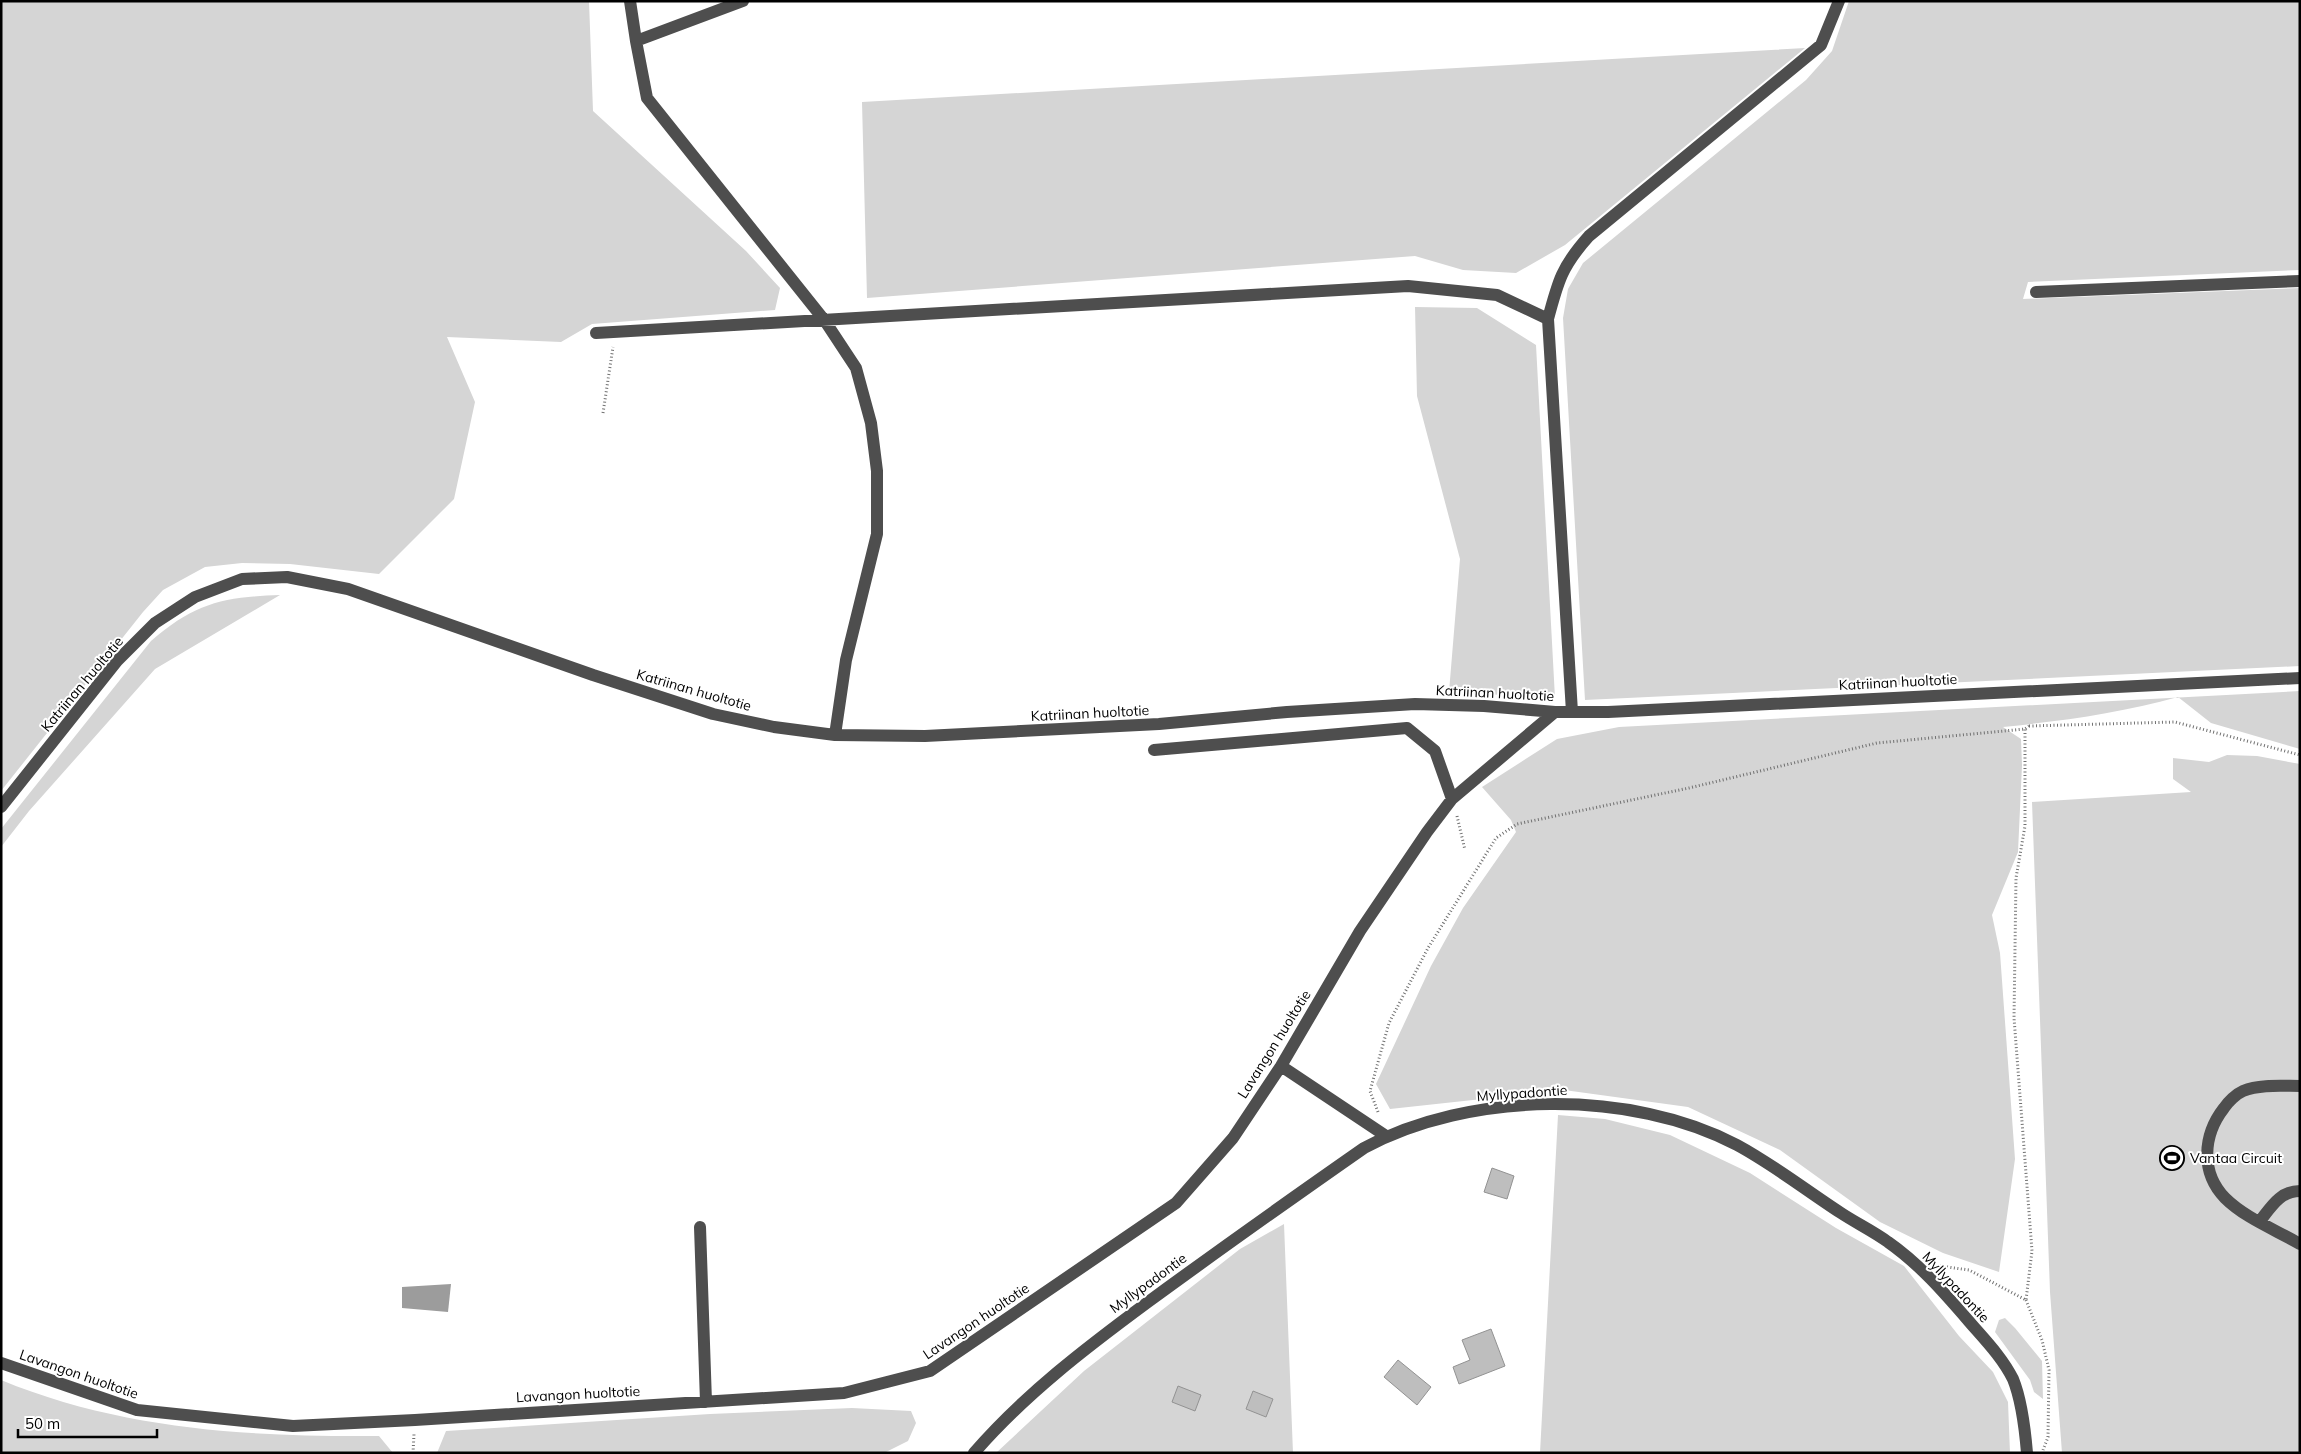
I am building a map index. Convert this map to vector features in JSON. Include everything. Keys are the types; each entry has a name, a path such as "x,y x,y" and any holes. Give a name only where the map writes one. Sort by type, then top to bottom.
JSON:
{"street":[{"path":"630,1 648,98 825,321 856,368 871,423 877,471 877,534 846,660 835,735"},
{"path":"636,41 743,1"},
{"path":"1572,712 1548,319 1558,280 1570,258 1589,236 1821,46 1839,1"},
{"path":"2036,292 2300,281"},
{"path":"596,333 1408,286 1497,295 1548,319"},
{"name":"Katriinan huoltotie","path":"1,808 117,661 155,623 195,596 242,578 287,577 348,589 593,675 712,714 774,727 835,735 925,736 1158,724 1305,710 1415,704 1484,706 1572,712 2300,678"},
{"name":"Lavangon huoltotie","path":"1,1363 137,1410 293,1426 844,1393 930,1371 1176,1203 1232,1138 1281,1066 1360,931 1427,832 1452,799 1555,712"},
{"path":"1154,750 1406,728 1435,751 1452,799"},
{"path":"1281,1066 1386,1136"},
{"path":"2300,1086 2256,1087 2241,1091 2216,1118 2207,1139 2208,1166 2214,1182 2224,1197 2236,1208 2300,1244"},
{"name":"Myllypadontie","path":"974,1453 994,1429 1104,1333 1364,1148 1386,1136 1481,1110 1548,1104 1583,1104 1649,1114 1678,1122 1736,1144 1888,1242 1918,1266 1943,1291 1992,1348 2013,1381 2021,1409 2026,1453"},
{"path":"2260,1221 2278,1199 2291,1191 2300,1191"},
{"path":"700,1226 706,1402"}],"path":[{"path":"603,413 615,333"},
{"path":"1370,1091 1389,1023 1428,948 1496,838 1517,824 1689,788 1877,743 2028,727 2175,722 2300,755"},
{"path":"2028,727 2025,826 2016,878 2015,898 2014,1018 2032,1251 2026,1300 2042,1340 2049,1370 2048,1437 2042,1453"},
{"path":"1452,799 1465,850"},
{"path":"1944,1266 1969,1270 2026,1300"}],"shaded area":[{"path":"1,1 589,1 593,111 746,251 780,288 775,310 592,324 561,342 447,337 475,402 454,499 379,574 290,564 242,563 205,567 163,590 143,612 1,791"},
{"path":"1849,1 2300,1 2300,270 2028,282 2023,299 2300,288 2300,666 1585,700 1563,318 1568,289 1583,263 1806,80 1832,51"},
{"path":"1805,48 1565,245 1516,273 1463,270 1415,256 867,298 862,102"},
{"path":"1415,307 1477,308 1536,345 1555,698 1449,692 1460,559 1417,396"},
{"path":"280,595 155,669 29,811 1,847 1,829 151,641 182,618 211,604 226,600"},
{"path":"2300,691 2300,749 2211,723 2179,697"},
{"path":"2176,698 2091,716 2003,727 2021,739 2022,765 2018,852 1992,915 2000,953 2015,1159 1999,1272 1943,1253 1880,1222 1780,1150 1688,1107 1564,1090 1390,1109 1376,1084 1431,966 1463,908 1516,832 1511,820 1482,787 1557,739 1619,727"},
{"name":"Vantaa Circuit","path":"2227,755 2257,756 2300,764 2300,1453 2062,1453 2050,1292 2032,802 2191,792 2173,779 2173,758 2209,762"},
{"path":"1558,1115 1605,1119 1670,1135 1750,1173 1836,1228 1904,1266 1959,1336 1993,1372 2008,1402 2010,1453 1540,1453"},
{"path":"1284,1224 1293,1453 996,1453 1084,1371 1240,1249"},
{"path":"451,1284 448,1312 402,1308 402,1287"},
{"path":"2005,1318 2042,1361 2043,1399 2034,1392 2030,1380 1995,1332 1999,1320"},
{"path":"1,1380 47,1397 93,1410 187,1427 283,1435 379,1436 393,1453 1,1453"},
{"path":"852,1408 911,1411 916,1423 908,1441 884,1453 437,1453 446,1431 710,1414"}],"building":[{"path":"1492,1168 1514,1176 1507,1199 1484,1192"},
{"path":"1491,1329 1505,1366 1459,1384 1453,1367 1470,1360 1462,1340"},
{"path":"1398,1360 1431,1387 1417,1405 1384,1377"},
{"path":"1178,1386 1201,1395 1195,1411 1172,1402"},
{"path":"1253,1391 1273,1399 1266,1417 1246,1409"}],"place":[{"name":"Vantaa Circuit","path":"2172,1158"}]}
